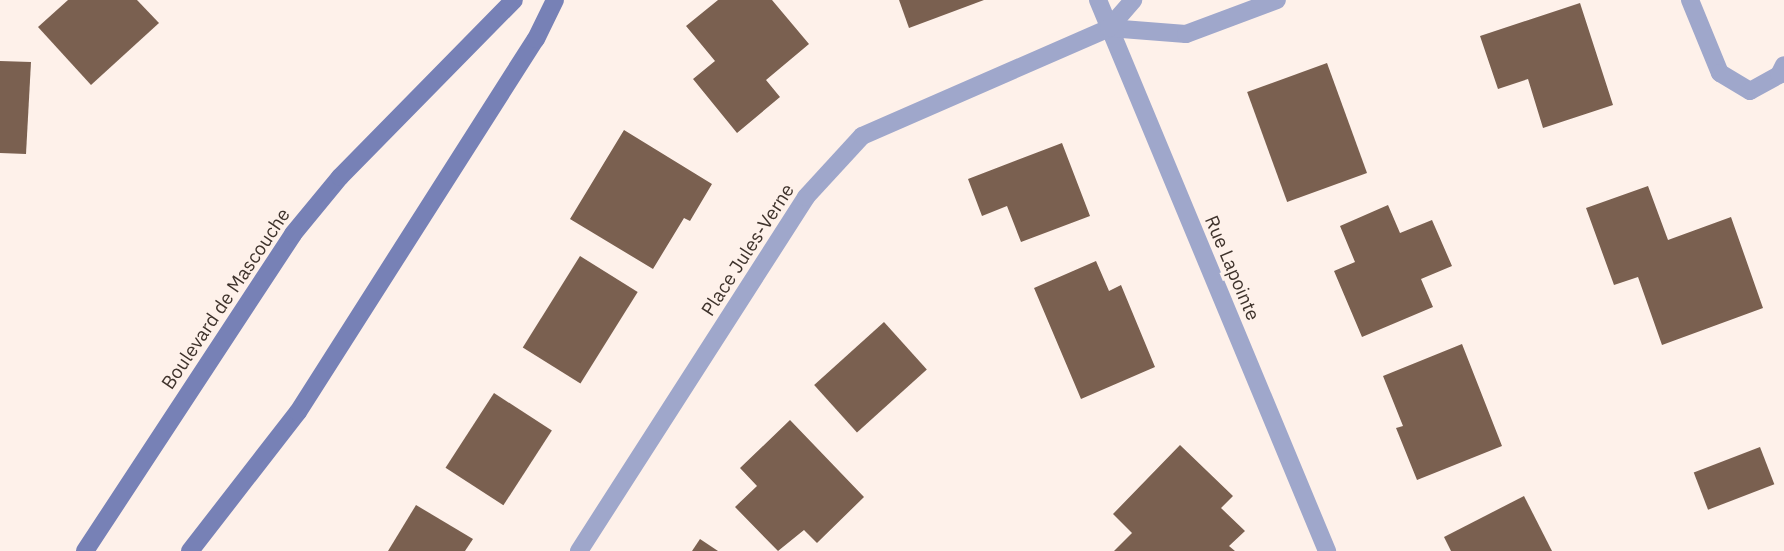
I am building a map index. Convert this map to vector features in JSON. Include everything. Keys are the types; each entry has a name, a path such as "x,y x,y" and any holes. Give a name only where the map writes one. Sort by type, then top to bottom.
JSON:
{"street":[{"name":"Boulevard de Mascouche","path":"85,551 293,234 340,177 514,0"},
{"path":"190,551 298,412 536,39 555,0"},
{"name":"Rue Lapointe","path":"1098,0 1327,551"},
{"path":"1109,28 1133,0"},
{"path":"1109,28 1186,34 1277,0"},
{"path":"1690,0 1720,73 1750,91 1779,75 1784,65"},
{"name":"Place Jules-Verne","path":"579,551 806,197 862,136 1109,28"}],"building":[{"path":"68,0 137,0 159,23 91,85 38,27"},
{"path":"718,0 772,0 809,44 766,80 780,97 737,133 693,79 715,61 686,26"},
{"path":"899,0 984,0 909,28"},
{"path":"1580,3 1613,105 1543,128 1528,79 1498,89 1480,36"},
{"path":"0,61 31,62 26,154 0,153"},
{"path":"1327,63 1367,173 1287,202 1247,92"},
{"path":"624,130 712,184 690,221 684,218 653,269 570,219"},
{"path":"1062,143 1090,216 1021,242 1007,206 982,216 968,179"},
{"path":"1648,186 1668,240 1731,217 1763,308 1662,345 1638,277 1614,285 1586,208"},
{"path":"1388,205 1400,233 1432,220 1452,266 1421,279 1433,307 1362,337 1334,271 1355,262 1340,226"},
{"path":"580,256 638,292 580,384 523,348"},
{"path":"1096,261 1109,291 1121,285 1155,367 1081,399 1034,288"},
{"path":"884,322 927,370 857,432 814,385"},
{"path":"1462,344 1502,446 1417,480 1396,428 1403,426 1383,376"},
{"path":"494,393 552,431 503,505 446,468"},
{"path":"790,420 864,497 817,543 804,530 778,551 735,507 757,486 740,468"},
{"path":"1180,445 1233,496 1221,508 1245,531 1229,546 1235,551 1114,551 1132,533 1113,514"},
{"path":"1760,447 1774,484 1708,510 1694,472"},
{"path":"1524,496 1552,551 1451,551 1444,537"},
{"path":"416,505 473,539 465,551 388,551"},
{"path":"700,539 718,551 692,551"}]}
